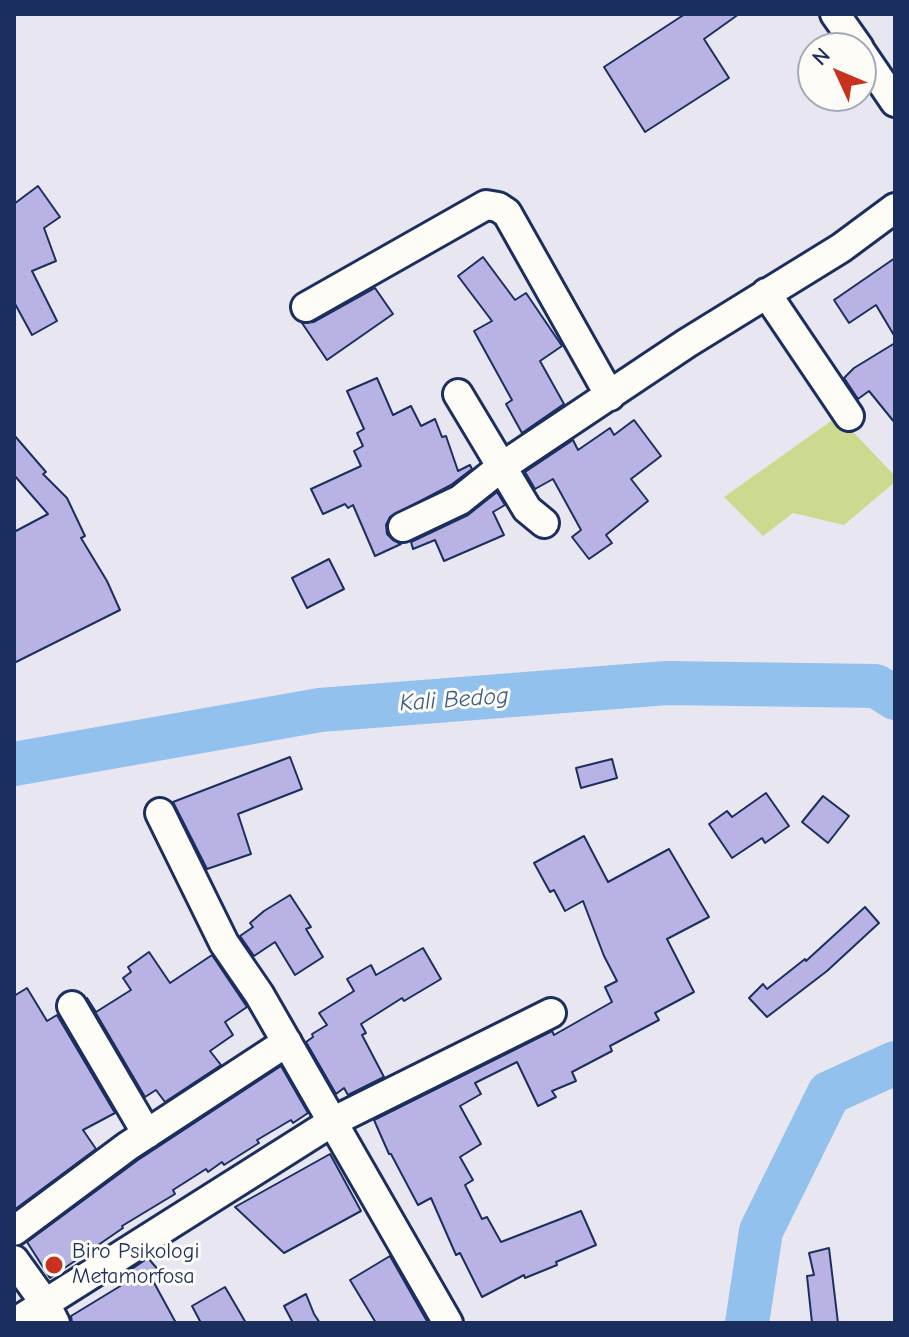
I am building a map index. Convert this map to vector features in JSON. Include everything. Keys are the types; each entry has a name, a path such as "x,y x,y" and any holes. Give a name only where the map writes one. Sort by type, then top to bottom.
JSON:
{"street":[{"path":"835,14 848,32"},
{"path":"877,75 895,102"},
{"path":"306,307 486,205 498,207 507,213 610,396"},
{"path":"403,527 460,500 500,468 766,293 841,248 895,208"},
{"path":"766,293 849,416"},
{"path":"458,394 527,509 544,523"},
{"path":"160,813 224,943 259,994 448,1323"},
{"path":"72,1006 147,1134"},
{"path":"14,1260 35,1316 332,1122 551,1013"},
{"path":"14,1231 147,1134 287,1042"}],"green space":[{"path":"838,416 895,476 895,482 844,525 793,513 763,536 724,497"}],"building":[{"path":"685,14 739,14 704,39 729,78 645,132 604,67"},
{"path":"38,186 60,217 44,228 56,261 32,271 57,321 32,335 14,302 14,204"},
{"path":"483,257 515,300 526,293 562,346 540,361 564,404 522,433 506,404 512,400 474,331 492,321 458,276"},
{"path":"895,258 895,337 876,305 849,323 834,300"},
{"path":"375,288 393,314 327,360 302,323 314,322"},
{"path":"895,343 895,423 869,391 858,399 844,378 854,368"},
{"path":"377,378 393,415 411,406 421,426 435,419 442,437 446,436 458,471 470,465 472,469 451,485 390,517 386,525 387,534 401,544 375,556 353,505 348,508 345,504 323,514 311,489 361,466 354,451 363,446 357,433 364,429 347,391"},
{"path":"634,420 661,456 631,479 648,501 606,535 612,543 589,559 572,537 581,530 553,479 535,489 525,472 573,440 578,450 610,428 614,435"},
{"path":"14,435 46,472 43,474 67,498 85,536 81,538 120,610 14,663 14,532 48,514 14,475"},
{"path":"497,492 505,505 493,512 504,535 444,561 435,540 413,549 411,542 468,515"},
{"path":"329,559 344,589 307,608 292,578"},
{"path":"290,757 302,789 238,814 251,854 207,869 173,802"},
{"path":"612,759 617,778 581,788 576,768"},
{"path":"766,793 789,826 765,843 762,838 732,858 709,824 727,811 732,817"},
{"path":"823,796 849,816 828,843 802,822"},
{"path":"584,836 608,882 669,849 709,917 667,939 694,992 655,1013 659,1020 610,1046 612,1051 572,1072 576,1081 552,1091 556,1097 538,1106 517,1062 475,1083 481,1094 460,1106 481,1144 460,1157 473,1180 465,1185 482,1219 487,1217 501,1242 581,1211 596,1245 556,1262 557,1265 525,1278 524,1275 482,1297 460,1253 456,1255 431,1198 418,1205 374,1120 552,1031 554,1035 612,1002 605,987 617,981 583,901 565,911 534,863"},
{"path":"290,895 311,927 306,929 323,957 295,975 275,942 254,956 240,936 253,927 250,923 264,911"},
{"path":"865,907 879,923 827,971 767,1017 749,998 763,984 767,989 806,961"},
{"path":"423,948 441,979 404,1001 402,998 361,1024 366,1033 362,1035 384,1077 348,1095 344,1088 336,1094 306,1042 313,1037 312,1034 327,1025 319,1013 354,991 347,979 371,965 376,975"},
{"path":"149,952 170,983 212,955 247,1007 225,1022 233,1035 210,1051 221,1065 165,1102 156,1090 145,1097 87,998 96,1012 131,990 123,978 131,972 128,967"},
{"path":"27,988 47,1021 57,1015 115,1113 83,1130 96,1149 14,1210 14,996"},
{"path":"281,1066 308,1113 257,1140 259,1143 224,1165 222,1162 208,1172 206,1169 173,1190 175,1194 122,1226 50,1278 27,1242 138,1160"},
{"path":"330,1154 361,1211 284,1253 235,1207"},
{"path":"829,1248 838,1323 812,1323 807,1276 814,1275 809,1253"},
{"path":"390,1256 428,1323 376,1323 350,1280"},
{"path":"148,1258 160,1272 152,1279 176,1323 72,1323 71,1316 122,1285 117,1279"},
{"path":"225,1287 246,1323 201,1323 192,1306"},
{"path":"306,1294 320,1323 293,1323 284,1306"}],"waterway":[{"name":"Kali Bedog","path":"14,764 320,710 667,683 876,686 895,698"},
{"name":"Kali Bedog","path":"747,1323 761,1231 829,1093 895,1063"}],"place":[{"name":"Biro Psikologi Metamorfosa","path":"54,1265"}]}
